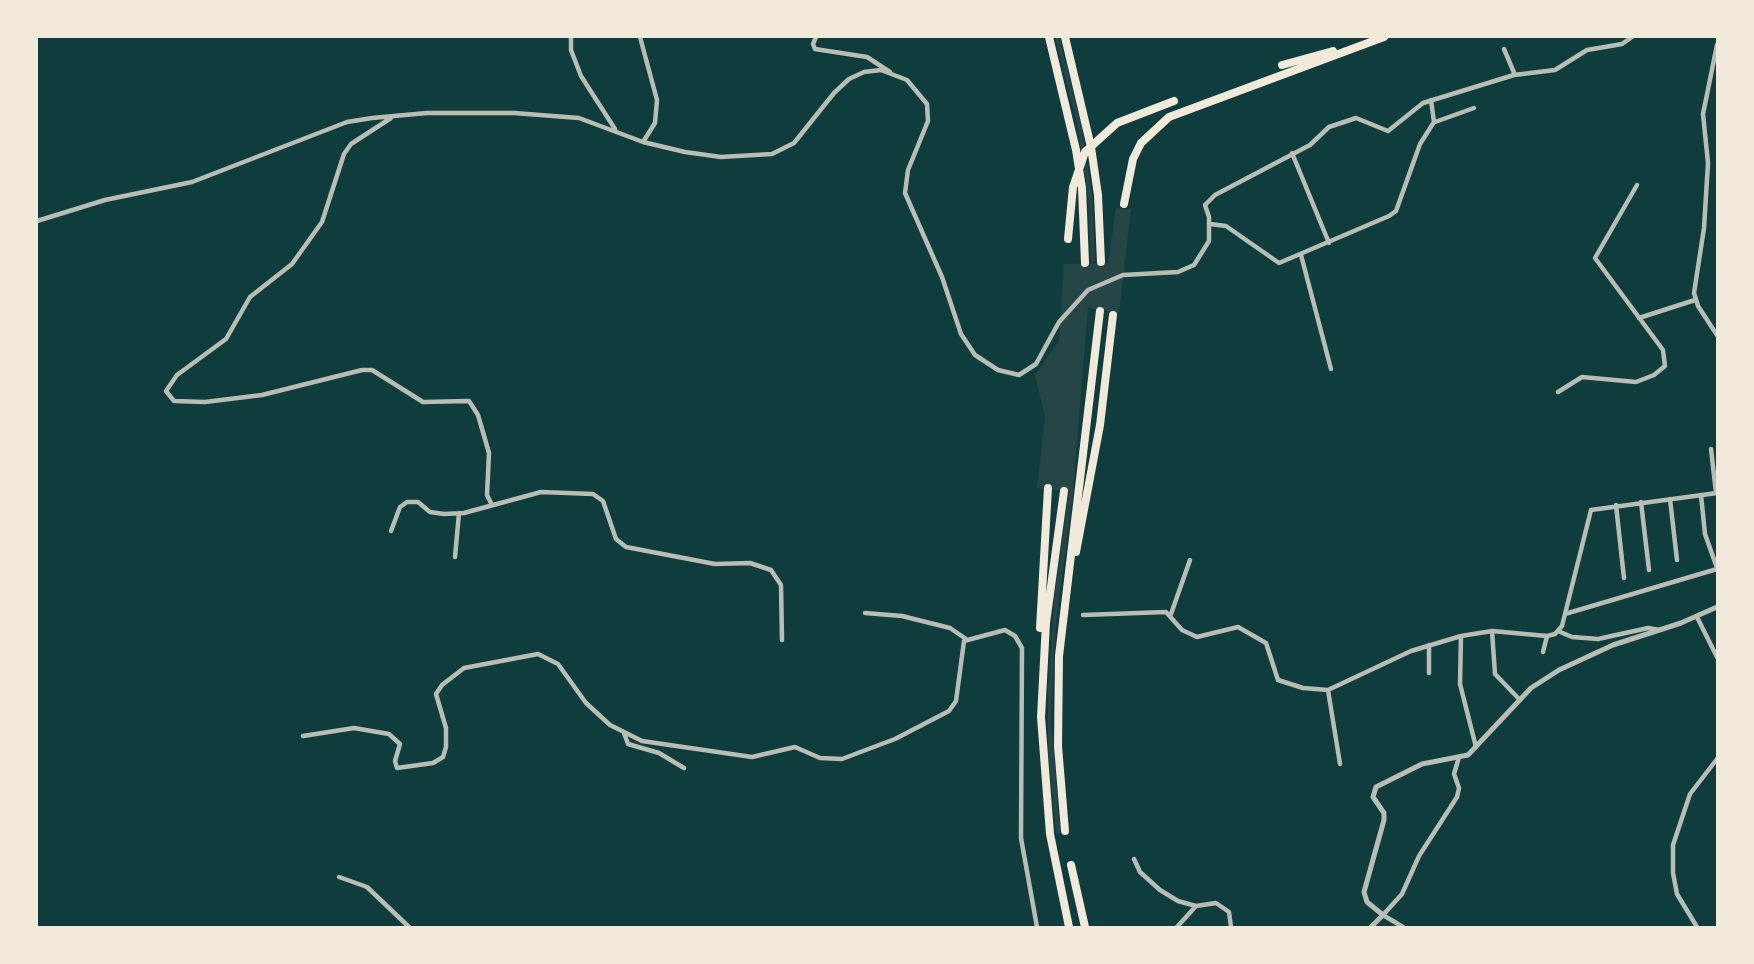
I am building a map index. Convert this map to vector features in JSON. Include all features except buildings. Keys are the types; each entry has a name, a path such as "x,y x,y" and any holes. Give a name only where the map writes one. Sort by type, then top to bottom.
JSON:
{"highway":[{"path":"1049,37 1072,126 1082,188 1085,262"},
{"path":"1065,37 1087,123 1097,185 1101,262"},
{"path":"1282,65 1382,38"},
{"path":"1124,204 1133,159 1142,143 1169,117 1382,38"},
{"path":"1069,239 1073,187 1084,152 1117,123 1174,101"},
{"path":"1065,831 1057,726 1059,656 1100,311"},
{"path":"1059,656 1100,425 1113,315"},
{"path":"1048,488 1041,601 1047,806 1069,927"},
{"path":"1042,687 1049,590 1064,491"},
{"path":"1071,864 1085,927"}],"street":[{"path":"571,37 571,50 581,76 615,130"},
{"path":"640,37 657,100 655,123 643,142"},
{"path":"816,37 813,44 815,49 867,57 914,85 927,104 928,121 908,170 905,193 909,209 942,277 961,334 975,355 1011,375 1025,373 1039,360 1049,337 1069,309 1088,290 1123,275 1183,270 1197,261 1209,241 1210,224 1205,205 1216,194 1310,145 1329,127 1348,119 1360,119 1380,130 1391,130 1416,107 1431,100 1515,75 1555,70 1587,50 1622,44 1632,37"},
{"path":"1717,45 1703,114 1707,163 1695,300 1717,335"},
{"path":"1504,49 1515,75"},
{"path":"37,221 105,200 219,174 347,122 427,113 514,113 579,118 643,142 721,157 778,153 794,143 834,93 849,79 870,70 890,72"},
{"path":"1431,100 1434,122"},
{"path":"1210,224 1226,226 1278,263 1329,243 1395,212 1420,144 1434,122 1474,108"},
{"path":"392,117 351,144 344,154 322,222 292,264 250,297 226,339 177,375 166,391 174,401 205,402 262,395 344,374 372,370 423,402 469,401 478,415 489,453 488,495 491,503"},
{"path":"1292,153 1329,243"},
{"path":"1558,392 1584,376 1633,382 1663,369 1664,353 1594,254 1637,185"},
{"path":"1301,255 1331,369"},
{"path":"1639,318 1695,300"},
{"path":"1558,631 1565,614 1589,514 1595,508 1716,493 1711,449"},
{"path":"391,531 400,507 408,502 421,504 430,512 459,513 541,492 593,494 603,502 616,539 626,547 715,564 762,566 771,570 780,584 782,640"},
{"path":"1565,614 1717,569 1705,534 1701,495"},
{"path":"1670,499 1677,560"},
{"path":"1642,502 1648,570"},
{"path":"1616,505 1624,578"},
{"path":"455,557 459,513"},
{"path":"1171,614 1190,560"},
{"path":"1403,927 1367,902 1364,892 1384,815 1374,800 1374,791 1409,768 1459,757 1476,748 1534,685 1559,670 1613,645 1697,617 1717,607"},
{"path":"1083,615 1158,611 1171,614 1189,636 1197,637 1231,627 1245,629 1266,643 1278,680 1303,688 1328,690 1429,645 1461,636 1492,631 1546,636 1558,631 1587,639 1647,628 1660,630"},
{"path":"866,613 902,616 950,628 965,639 1005,630 1015,636 1022,648 1021,838 1037,927"},
{"path":"1697,617 1717,657"},
{"path":"1492,631 1495,674 1520,700"},
{"path":"1461,636 1461,689 1476,748"},
{"path":"1543,653 1546,636"},
{"path":"303,736 354,728 389,734 400,744 394,761 397,768 433,763 443,757 446,747 446,728 436,694 442,685 464,668 538,654 553,659 586,703 624,733 645,742 747,757 792,747 820,758 848,758 952,709 956,701 965,639"},
{"path":"1429,645 1429,673"},
{"path":"1328,690 1340,764"},
{"path":"624,733 628,744 656,752 684,768"},
{"path":"1371,927 1402,894 1419,856 1457,797 1459,788 1454,774 1459,757"},
{"path":"1697,927 1677,894 1673,873 1673,845 1690,794 1717,759"},
{"path":"1134,859 1140,872 1160,890 1178,901 1196,906 1221,905 1229,912 1231,927"},
{"path":"339,877 361,883 409,927"},
{"path":"1177,927 1196,906"}],"shaded area":[{"path":"1055,37 1059,37 1081,124 1092,195 1095,262 1091,262 1088,195 1077,125"},
{"path":"1116,208 1131,210 1119,313 1088,308 1073,492 1056,624 1051,716 1060,833 1056,834 1048,746 1048,687 1055,591 1069,492 1037,488 1045,416 1035,375 1059,341 1064,264 1108,263"}]}
